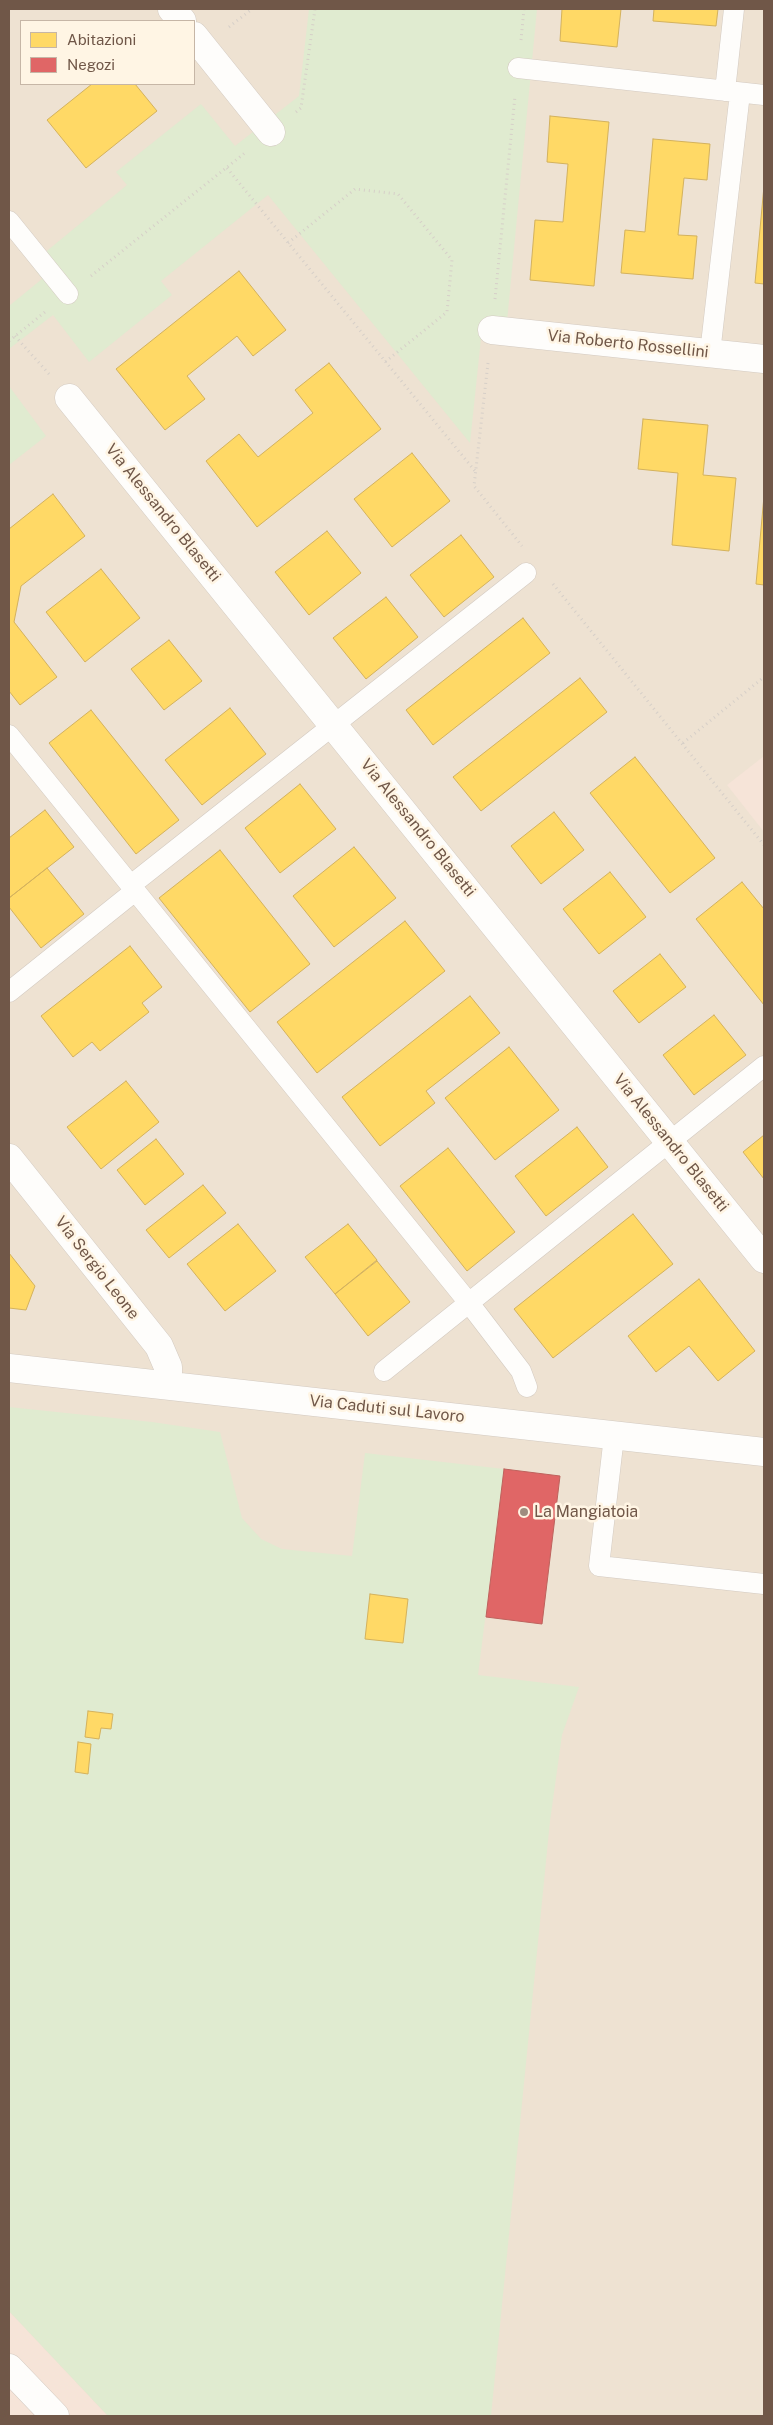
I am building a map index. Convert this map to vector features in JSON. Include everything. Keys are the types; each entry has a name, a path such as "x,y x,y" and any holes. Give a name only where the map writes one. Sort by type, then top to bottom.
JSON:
{"street":[{"path":"172,9 181,20"},
{"path":"195,37 271,132"},
{"name":"Via Roberto Rossellini","path":"492,330 764,359"},
{"name":"Via Alessandro Blasetti","path":"69,398 764,1259"},
{"name":"Via Sergio Leone","path":"9,1158 159,1346 168,1367 168,1385"},
{"name":"Via Caduti sul Lavoro","path":"9,1368 764,1452"},
{"path":"9,2368 55,2416"}],"lane":[{"path":"710,353 732,92 734,9"},
{"path":"518,68 764,95"},
{"path":"9,221 68,294"},
{"path":"9,992 334,724 526,573"},
{"path":"9,735 469,1303 521,1370 527,1387"},
{"path":"384,1371 764,1066"},
{"path":"614,1436 599,1566 764,1584"}],"path":[{"path":"9,341 301,108 315,9"},
{"path":"524,9 492,330 474,486 525,550"},
{"path":"227,168 475,472"},
{"path":"288,244 355,189 398,194 428,230 452,260 447,312 385,362"},
{"path":"15,336 69,398"},
{"path":"549,579 764,845"},
{"path":"682,743 764,677"}],"shaded area":[{"path":"9,9 764,9 764,2416 9,2416"},
{"path":"764,756 764,832 727,785"},
{"path":"9,2311 108,2416 9,2416"}],"green space":[{"path":"309,9 537,9 506,332 482,329 470,443 268,195 161,281 172,295 89,362 53,315 9,349 9,306 42,279 31,264 127,185 116,172 201,104 235,146 299,96"},
{"path":"9,386 46,436 9,465"},
{"path":"9,1407 152,1422 220,1432 242,1518 261,1539 282,1549 352,1556 365,1453 504,1469 478,1675 579,1687 562,1735 550,1821 491,2416 108,2416 9,2311"}],"building: Abitazioni":[{"path":"562,9 621,9 617,47 560,41"},
{"path":"654,9 718,9 716,26 653,21"},
{"path":"91,85 136,85 157,111 86,168 47,120"},
{"path":"550,116 609,122 594,286 530,280 535,220 563,222 568,164 547,162"},
{"path":"653,139 710,144 707,180 684,178 678,235 697,236 693,279 621,273 625,230 645,232"},
{"path":"764,186 764,284 755,283"},
{"path":"239,271 286,330 253,356 237,336 187,376 205,399 165,430 116,369"},
{"path":"329,363 381,429 257,527 206,461 239,434 258,457 313,413 295,390"},
{"path":"643,419 708,425 703,475 736,478 729,551 672,545 678,473 638,469"},
{"path":"412,453 450,501 392,547 354,499"},
{"path":"53,494 85,536 21,586 14,622 57,677 20,705 9,691 9,529"},
{"path":"764,496 764,585 756,584"},
{"path":"327,531 361,573 309,615 275,572"},
{"path":"461,535 494,577 444,617 410,575"},
{"path":"101,569 140,618 85,662 46,612"},
{"path":"386,597 418,637 366,679 333,638"},
{"path":"523,618 550,653 433,745 406,710"},
{"path":"169,640 202,681 164,710 131,669"},
{"path":"580,678 607,712 481,811 453,777"},
{"path":"230,708 266,754 202,805 165,760"},
{"path":"91,710 179,820 136,854 49,743"},
{"path":"635,757 715,858 670,893 590,793"},
{"path":"300,784 336,829 280,873 245,828"},
{"path":"45,810 74,847 9,898 9,838"},
{"path":"554,812 584,850 541,884 511,846"},
{"path":"354,847 396,898 334,947 293,896"},
{"path":"220,850 310,964 250,1012 159,898"},
{"path":"47,868 84,914 41,948 9,907 9,898"},
{"path":"610,872 646,917 599,954 563,909"},
{"path":"742,882 764,909 764,1005 696,919"},
{"path":"405,921 445,971 317,1073 277,1022"},
{"path":"130,946 162,987 142,1003 149,1012 100,1051 92,1042 73,1057 41,1016"},
{"path":"660,954 686,987 639,1023 613,991"},
{"path":"470,996 500,1033 426,1091 435,1103 380,1146 342,1097"},
{"path":"714,1015 746,1055 694,1095 663,1055"},
{"path":"509,1047 559,1110 495,1160 445,1098"},
{"path":"126,1081 159,1122 101,1169 67,1127"},
{"path":"577,1127 608,1167 546,1216 515,1176"},
{"path":"764,1135 764,1179 743,1152"},
{"path":"156,1139 184,1174 145,1205 117,1170"},
{"path":"448,1148 515,1232 467,1271 400,1186"},
{"path":"203,1185 226,1213 169,1258 146,1230"},
{"path":"633,1214 673,1264 553,1358 514,1309"},
{"path":"238,1224 276,1271 225,1311 187,1264"},
{"path":"348,1224 377,1260 335,1294 305,1257"},
{"path":"9,1253 35,1286 26,1310 9,1308"},
{"path":"377,1261 410,1302 368,1336 335,1294"},
{"path":"699,1279 755,1351 718,1381 689,1346 656,1372 628,1336"},
{"path":"370,1594 408,1599 403,1643 365,1639"},
{"path":"88,1711 113,1714 111,1729 101,1728 99,1739 85,1737"},
{"path":"78,1742 91,1744 88,1774 75,1772"}],"building: Negozi":[{"path":"504,1469 560,1476 542,1624 486,1617"}],"place":[{"name":"La Mangiatoia","path":"524,1512"}]}
